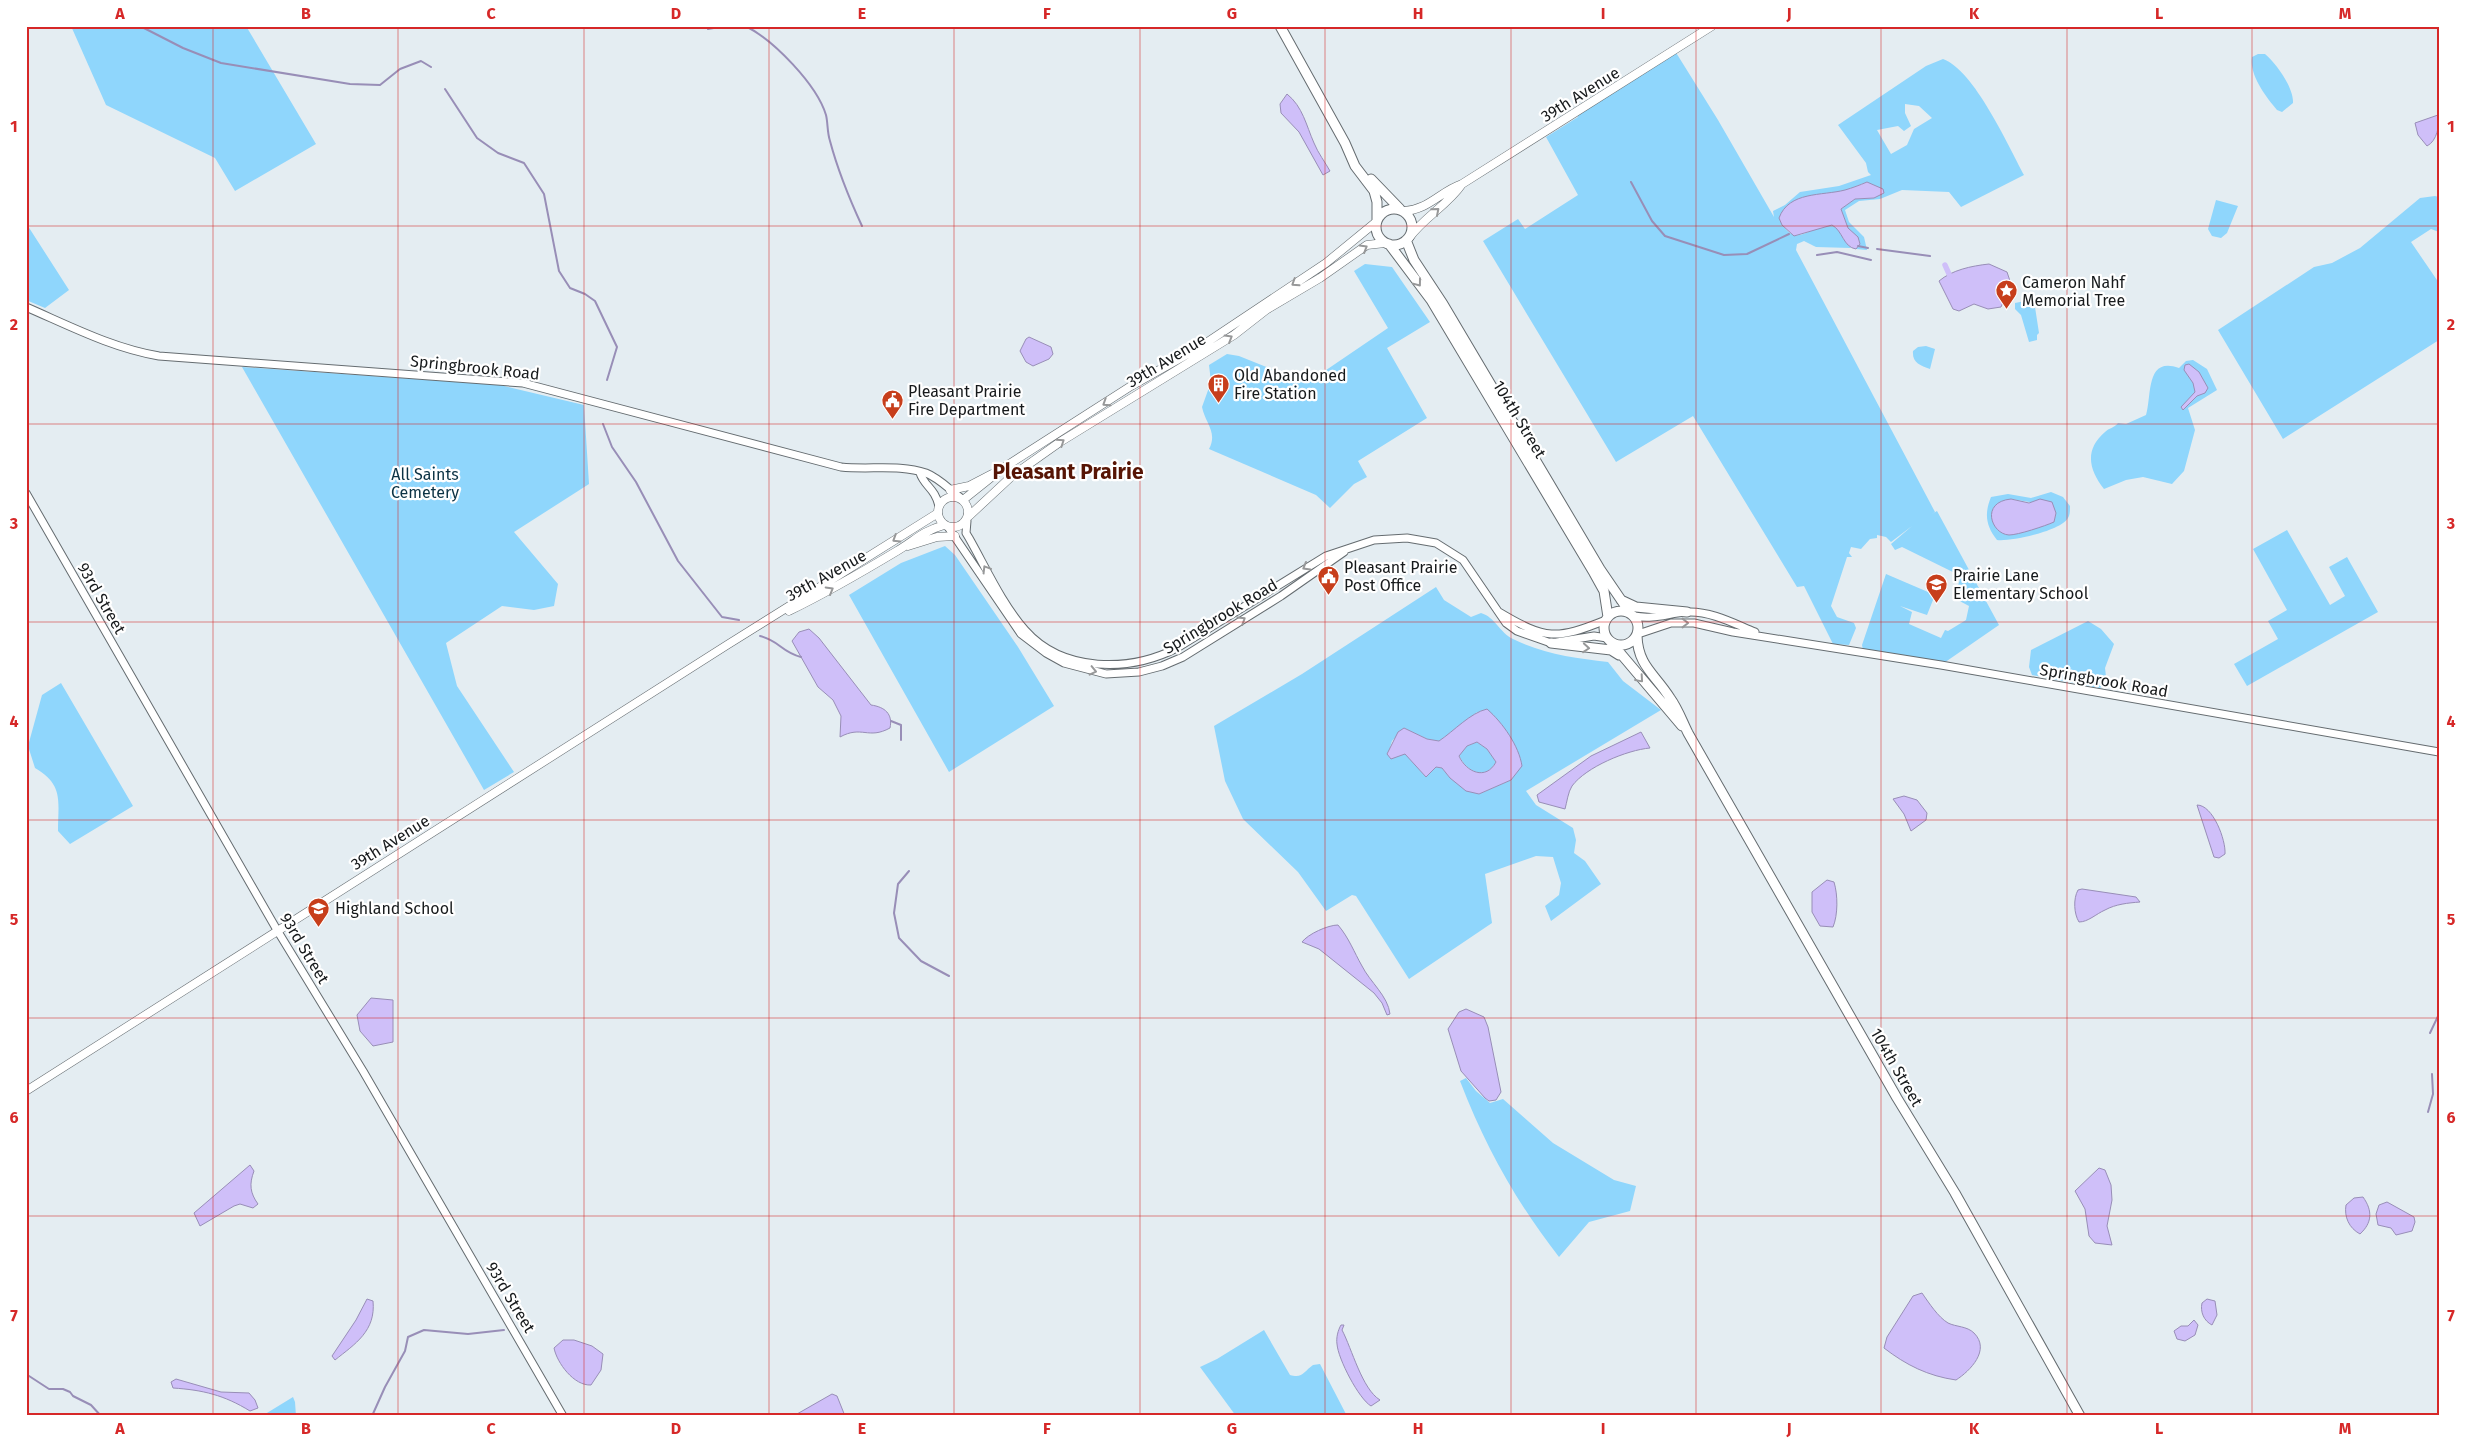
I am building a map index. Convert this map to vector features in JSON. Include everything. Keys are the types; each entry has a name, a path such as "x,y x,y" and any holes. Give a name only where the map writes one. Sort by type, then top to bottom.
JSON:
{"main road":[{"path":"1280,26 1345,143 1355,166 1374,191 1378,202 1378,234 1387,243 1395,245 1408,239 1413,226 1408,215 1374,184 1345,143"},
{"name":"39th Avenue","path":"1402,210 1423,207 1448,188 1462,184 1712,26"},
{"name":"39th Avenue","path":"1408,239 1418,227 1457,192 1462,184"},
{"path":"1377,221 1385,211 1402,210"},
{"name":"39th Avenue","path":"962,499 1003,468 1131,386 1200,347 1315,270 1377,221"},
{"name":"104th Street","path":"1408,239 1414,260 1443,304 1600,569 1632,614"},
{"name":"39th Avenue","path":"968,518 1012,476 1060,442 1234,335 1266,310 1320,278 1367,245 1387,243"},
{"name":"104th Street","path":"1387,243 1431,300 1594,573 1604,591 1607,618"},
{"path":"1315,270 1320,278"},
{"path":"950,490 969,486 1003,468"},
{"path":"946,498 962,499 967,506 968,518 958,527 946,526 939,510 946,498"},
{"name":"39th Avenue","path":"26,1091 939,510"},
{"name":"39th Avenue","path":"770,618 814,599 904,547 926,530 946,526"},
{"path":"904,547 937,537 955,536"},
{"path":"1622,600 1636,607 1687,612"},
{"path":"1618,611 1632,614 1638,624 1637,635 1626,645 1621,645 1609,639 1604,629 1607,618 1618,611"},
{"name":"104th Street","path":"1637,635 1639,656 1673,702 1688,733 1897,1098 1955,1193 2080,1416"},
{"name":"104th Street","path":"1609,639 1620,655 1688,733"},
{"path":"1551,643 1611,650 1620,655"}],"street":[{"name":"Springbrook Road","path":"26,308 87,334 140,353 210,361 523,383 842,467 860,469 893,467 920,473 925,472 962,499"},
{"path":"920,473 937,495 939,510"},
{"name":"93rd Street","path":"26,493 277,930 368,1080 563,1416"},
{"name":"Springbrook Road","path":"968,518 966,533 968,538 1024,629 1037,641 1053,650 1085,662 1104,665 1140,662 1163,655 1326,556 1374,540 1407,538 1436,543 1463,560 1496,611 1506,623 1517,631 1551,643 1594,636 1609,639"},
{"name":"Springbrook Road","path":"946,526 955,536 1009,619 1021,634 1046,653 1064,663 1098,673 1115,674 1148,670 1183,657 1281,596 1351,548"},
{"name":"Springbrook Road","path":"1496,611 1536,632 1559,636 1607,618"},
{"name":"Springbrook Road","path":"1632,614 1650,619 1687,612 1714,617 1765,636"},
{"name":"Springbrook Road","path":"1637,635 1652,628 1682,622 1948,666 2439,752"}],"green space":[{"path":"71,26 246,26 316,144 235,191 215,158 106,105"},
{"path":"1675,51 1718,120 1774,217 1773,211 1785,205 1800,192 1839,186 1871,175 1868,172 1866,163 1838,125 1926,66 1943,59 1955,66 1966,78 2000,128 2024,175 1961,207 1949,192 1902,190 1880,199 1859,201 1845,210 1849,222 1864,237 1867,250 1856,249 1860,244 1858,238 1848,228 1841,209 1855,199 1874,198 1867,182 1844,191 1789,204 1779,218 1786,229 1793,234 1799,235 1820,226 1828,225 1835,227 1840,231 1851,248 1816,247 1804,241 1797,244 1796,250 1935,512 1932,514 1937,511 1999,625 1941,665 1863,650 1862,645 1886,574 1935,595 1927,615 1900,606 1912,612 1909,624 1941,638 1945,630 1948,631 1966,620 1969,606 1954,598 1961,576 1902,547 1895,550 1891,544 1912,526 1891,542 1886,537 1877,535 1877,538 1870,539 1861,549 1851,547 1849,553 1852,557 1847,557 1831,606 1837,617 1854,623 1856,628 1849,645 1833,644 1804,586 1797,587 1693,416 1616,462 1483,241 1518,219 1525,229 1578,195 1546,137 1578,117 1576,113","holes":["1905,104 1919,106 1932,118 1914,129 1907,145 1891,154 1877,130 1898,126 1904,131 1911,126 1905,113"]},
{"path":"2258,54 2265,54 2274,63 2284,76 2291,90 2293,103 2282,112 2277,110 2263,92 2253,71 2252,57"},
{"path":"2439,197 2439,232 2431,229 2411,242 2439,283 2439,340 2283,439 2218,330 2314,267 2332,263 2360,248 2420,198"},
{"path":"2216,200 2238,206 2227,233 2221,238 2212,236 2208,229"},
{"path":"26,223 69,290 45,308 26,300"},
{"path":"1365,264 1392,267 1430,322 1387,348 1427,418 1358,461 1367,477 1354,484 1330,508 1316,495 1209,449 1212,432 1202,407 1211,382 1209,365 1227,354 1239,356 1274,370 1273,374 1292,383 1295,375 1310,381 1388,328 1354,271"},
{"path":"2025,301 2035,307 2039,333 2037,340 2029,342 2021,315 2015,309 2015,303"},
{"path":"1926,346 1935,349 1930,369 1917,363 1913,355 1913,351 1918,347"},
{"path":"2193,360 2207,369 2217,390 2188,408 2195,430 2184,471 2172,484 2143,477 2126,480 2104,489 2095,475 2091,460 2094,446 2098,439 2118,423 2126,424 2146,415 2152,380 2160,368 2168,366 2179,368 2186,361"},
{"name":"All Saints Cemetery","path":"242,367 500,385 584,405 589,484 514,532 558,584 554,606 534,610 502,606 446,643 457,686 514,772 484,790"},
{"path":"2051,492 2063,497 2070,506 2069,517 2056,527 2035,535 1997,540 1990,530 1987,520 1987,509 1991,497 2008,494 2031,498","holes":["2011,499 2035,503 2056,513 2054,522 2009,535"]},
{"path":"2287,530 2330,605 2345,596 2329,567 2347,557 2378,612 2247,686 2234,664 2278,639 2268,621 2287,610 2253,549"},
{"path":"945,546 955,555 1018,647 1054,706 949,772 849,595 901,563"},
{"path":"1436,587 1444,600 1471,617 1481,613 1486,615 1513,639 1560,655 1608,662 1623,681 1661,710 1526,791 1536,805 1573,828 1576,840 1574,853 1585,861 1601,884 1551,921 1545,906 1559,895 1561,883 1553,857 1536,856 1485,874 1492,923 1409,979 1356,896 1352,895 1326,911 1298,872 1243,819 1225,781 1214,726 1302,674","holes":["1477,712 1511,780 1479,794 1450,778 1442,768 1436,767 1426,777 1405,753 1388,754 1392,741 1404,728 1427,739 1439,741 1471,719"]},
{"path":"2088,621 2101,629 2114,644 2105,668 2107,685 2099,688 2032,675 2029,667 2031,650"},
{"path":"61,683 133,806 70,844 58,831 58,802 55,787 44,774 35,768 28,746 42,695"},
{"path":"1477,742 1487,749 1496,762 1492,768 1482,773 1471,770 1459,755 1467,746"},
{"path":"1466,1078 1476,1091 1490,1103 1503,1099 1553,1143 1614,1180 1636,1186 1630,1211 1589,1222 1559,1257 1515,1194 1491,1151 1460,1081"},
{"path":"1264,1330 1290,1375 1301,1375 1313,1365 1320,1364 1347,1416 1236,1416 1200,1367 1217,1359"},
{"path":"293,1397 296,1416 262,1416"}],"shaded area":[{"path":"1287,94 1297,105 1304,117 1316,147 1330,171 1323,175 1299,132 1281,113 1280,104"},
{"path":"2438,115 2437,132 2427,146 2418,135 2415,123"},
{"path":"1867,182 1883,189 1884,193 1874,198 1855,199 1841,209 1848,228 1858,237 1860,244 1856,249 1848,245 1839,231 1832,225 1794,236 1782,225 1779,218 1790,203 1807,196 1845,190"},
{"path":"1989,264 2007,272 2011,284 2001,307 1988,309 1974,304 1959,311 1953,309 1939,281 1962,269"},
{"path":"1029,337 1051,347 1053,354 1049,359 1033,366 1026,362 1020,351"},
{"path":"2189,364 2199,372 2208,388 2205,393 2197,396 2183,410 2181,407 2195,392 2193,383 2184,370 2185,365"},
{"path":"2011,499 2029,503 2040,499 2052,502 2056,513 2054,522 2019,534 2009,535 2003,533 1994,524 1992,511 2001,501"},
{"path":"809,629 819,638 871,705 880,707 887,712 891,723 890,728 876,733 854,732 840,737 841,716 833,700 818,687 792,641 799,632"},
{"path":"1487,709 1493,715 1509,735 1518,751 1522,766 1511,780 1479,794 1466,791 1450,778 1442,768 1436,767 1426,777 1405,754 1391,759 1387,754 1398,732 1404,728 1427,739 1439,741 1468,718","holes":["1477,742 1487,749 1496,762 1492,768 1482,773 1471,770 1462,762 1459,756 1467,746"]},
{"path":"1641,732 1650,748 1619,756 1587,772 1572,786 1565,809 1539,802 1537,795 1591,756"},
{"path":"1904,796 1917,800 1927,813 1926,820 1911,831 1904,814 1893,799"},
{"path":"2197,805 2208,811 2221,832 2225,854 2219,858 2214,857"},
{"path":"1827,880 1834,882 1836,893 1837,911 1833,927 1820,926 1812,912 1812,892"},
{"path":"2078,890 2136,897 2140,902 2113,906 2089,919 2079,922 2076,915 2075,902"},
{"path":"1338,925 1365,972 1386,1001 1390,1014 1387,1015 1382,1003 1374,993 1319,949 1302,942 1318,931"},
{"path":"371,998 393,1000 393,1042 373,1046 360,1031 357,1015"},
{"path":"1466,1009 1484,1017 1488,1027 1501,1092 1496,1100 1489,1101 1485,1098 1461,1071 1448,1029 1459,1012"},
{"path":"250,1165 254,1171 251,1180 252,1192 258,1204 253,1208 240,1204 234,1206 200,1226 194,1213"},
{"path":"2099,1168 2105,1170 2111,1185 2112,1200 2107,1226 2112,1245 2095,1243 2089,1236 2085,1209 2075,1191"},
{"path":"2363,1197 2370,1212 2370,1217 2367,1226 2360,1234 2350,1225 2347,1218 2346,1205 2354,1198"},
{"path":"2387,1202 2414,1217 2415,1222 2412,1231 2396,1235 2391,1228 2378,1225 2376,1214 2379,1205"},
{"path":"1922,1293 1944,1320 1971,1331 1979,1340 1980,1346 1977,1360 1956,1380 1936,1376 1918,1369 1884,1348 1887,1337 1913,1296"},
{"path":"367,1299 373,1301 373,1311 368,1329 357,1342 335,1360 332,1356 356,1320"},
{"path":"2207,1299 2215,1301 2217,1315 2212,1325 2205,1319 2202,1313 2202,1303"},
{"path":"2194,1320 2198,1325 2195,1335 2185,1341 2177,1339 2174,1331 2181,1326 2188,1326"},
{"path":"1341,1325 1344,1325 1342,1330 1363,1378 1374,1395 1380,1400 1371,1406 1355,1387 1338,1351 1337,1342"},
{"path":"563,1340 574,1340 592,1346 603,1354 601,1370 591,1385 578,1382 563,1367 554,1348"},
{"path":"176,1379 221,1392 249,1393 255,1400 258,1408 250,1411 213,1394 173,1388 171,1382"},
{"path":"832,1394 837,1396 845,1416 797,1414"}],"waterway":[{"path":"140,26 183,48 221,63 350,84 380,85 400,69 421,61 431,67"},
{"path":"692,26 699,28"},
{"path":"708,29 725,26"},
{"path":"745,26 768,41 793,64 821,103 826,115 829,138 837,163 848,195 862,226"},
{"path":"445,89 477,138 498,153 524,163 544,194 559,271 570,288 585,294 595,301 617,347 607,380"},
{"path":"1631,182 1652,221 1665,236 1724,255 1747,254 1789,234"},
{"path":"1858,246 1868,248"},
{"path":"1877,249 1930,256"},
{"path":"1817,255 1837,252 1871,260"},
{"path":"1945,265 1949,274"},
{"path":"603,424 612,447 636,482 678,561 722,617 739,620"},
{"path":"760,636 801,657"},
{"path":"891,721 901,725 901,740"},
{"path":"909,871 898,884 894,913 899,938 921,961 949,976"},
{"path":"2430,1033 2439,1014"},
{"path":"2428,1112 2433,1094 2432,1074"},
{"path":"372,1416 385,1387 405,1351 408,1337 424,1330 468,1334 504,1330"},
{"path":"26,1374 49,1389 63,1389 70,1392 73,1396 91,1405 101,1416"}],"place":[{"name":"Cameron Nahf Memorial Tree","path":"2006,310"},
{"name":"Old Abandoned Fire Station","path":"1218,403"},
{"name":"Pleasant Prairie Fire Department","path":"892,419"},
{"name":"Pleasant Prairie Post Office","path":"1328,595"},
{"name":"Prairie Lane Elementary School","path":"1937,603"},
{"name":"Highland School","path":"319,927"}],"district":[{"name":"Pleasant Prairie","path":"1068,472"}]}
